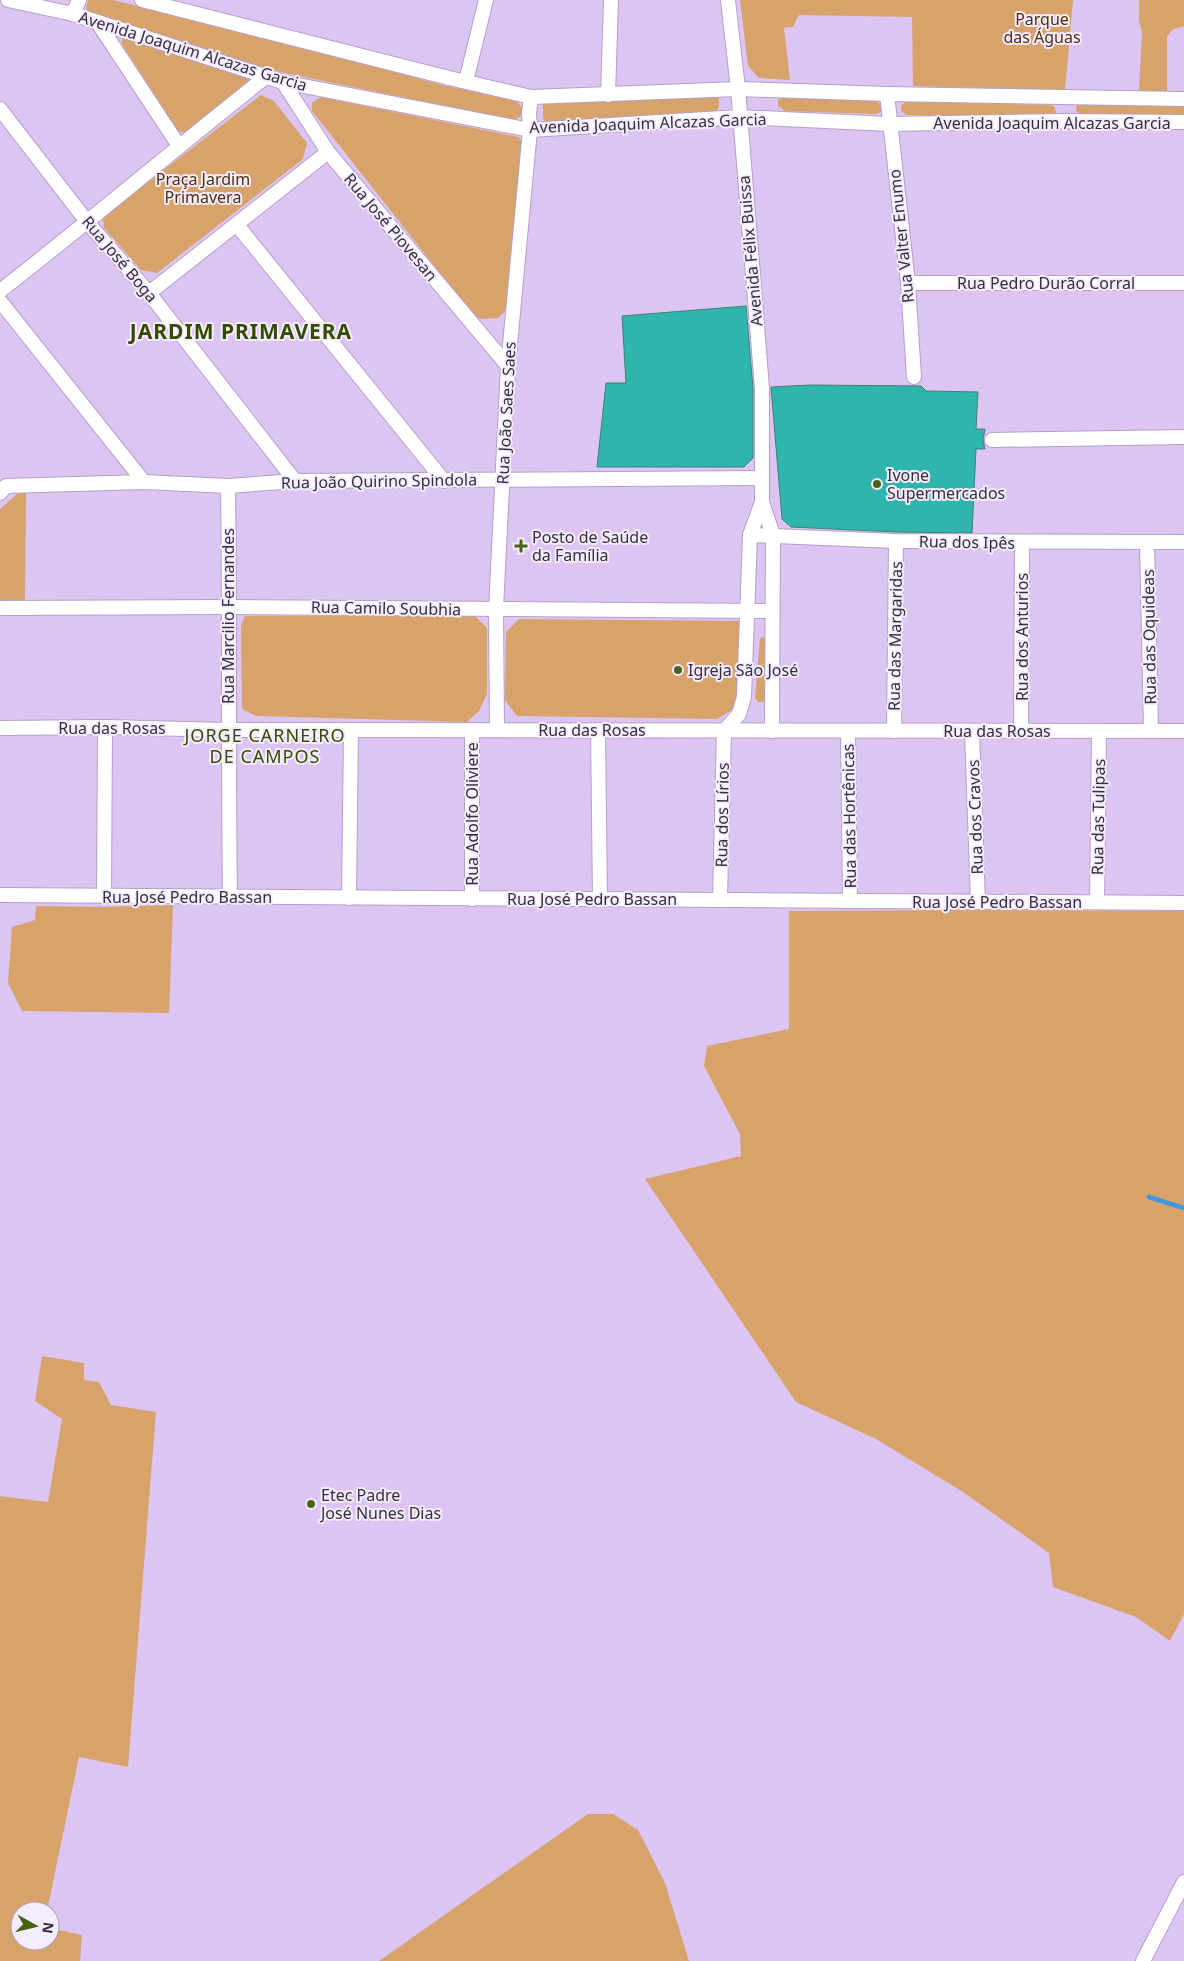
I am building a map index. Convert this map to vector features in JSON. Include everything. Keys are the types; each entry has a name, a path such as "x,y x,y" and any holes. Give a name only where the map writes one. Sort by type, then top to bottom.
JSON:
{"street":[{"name":"Avenida Joaquim Alcazas Garcia","path":"8,0 73,14 283,82 530,130 739,117 889,124 1062,121 1184,122"},
{"path":"73,14 79,0"},
{"name":"Avenida Joaquim Alcazas Garcia","path":"142,0 448,78 531,97 738,89 1064,98 1184,99"},
{"path":"466,81 486,0"},
{"path":"608,95 611,0"},
{"name":"Avenida Félix Buissa","path":"728,0 738,89 762,388 762,502 773,535 772,731"},
{"path":"98,23 179,146"},
{"path":"0,291 88,223 179,146 267,76"},
{"name":"Rua José Piovesan","path":"283,82 328,152 508,366"},
{"name":"Rua Valter Enumo","path":"887,94 908,283 914,377"},
{"name":"Rua João Saes Saes","path":"497,730 496,610 508,366 530,130 529,113 531,97"},
{"path":"1062,121 1064,98"},
{"name":"Rua José Boga","path":"0,109 88,223 149,293 294,481"},
{"path":"149,293 328,152"},
{"path":"237,225 444,481"},
{"name":"Rua Pedro Durão Corral","path":"908,283 1184,283"},
{"path":"0,301 144,482"},
{"path":"992,440 1184,437"},
{"name":"Rua João Quirino Spindola","path":"2,486 144,482 228,486 294,481 762,478"},
{"name":"Rua Marcilio Fernandes","path":"228,486 230,897"},
{"name":"Avenida Félix Buissa","path":"724,731 739,714 744,697 750,535 762,502"},
{"name":"Rua dos Ipês","path":"750,535 896,541 1184,542"},
{"name":"Rua das Margaridas","path":"894,731 896,541"},
{"name":"Rua dos Anturios","path":"1021,731 1022,542"},
{"name":"Rua das Oquideas","path":"1147,543 1151,732"},
{"name":"Rua Camilo Soubhia","path":"0,608 230,607 772,611"},
{"path":"104,896 105,727"},
{"name":"Rua das Rosas","path":"0,728 1184,732"},
{"path":"349,898 351,730"},
{"name":"Rua Adolfo Oliviere","path":"472,730 472,899"},
{"path":"598,730 600,899"},
{"name":"Rua dos Lírios","path":"720,900 724,731"},
{"name":"Rua das Hortênicas","path":"848,731 850,901"},
{"name":"Rua das Tulipas","path":"1097,902 1099,731"},
{"name":"Rua dos Cravos","path":"972,732 978,902"},
{"name":"Rua José Pedro Bassan","path":"0,895 1184,903"},
{"path":"1143,1961 1184,1882"}],"green space":[{"path":"88,0 113,0 278,41 446,86 516,100 522,108 521,116 514,120 270,70 89,13 86,8"},
{"name":"Parque das Águas","path":"740,0 1073,0 1065,90 913,86 912,17 799,15 793,27 784,28 790,80 759,78 748,66"},
{"path":"1139,0 1184,0 1184,26 1172,30 1167,37 1167,92 1139,91 1142,33 1139,21"},
{"path":"123,37 248,76 249,81 185,133 178,131 122,44"},
{"name":"Praça Jardim Primavera","path":"261,95 274,101 307,143 303,159 157,273 141,270 104,228 103,217"},
{"path":"715,96 719,98 719,107 716,111 549,124 543,119 543,104 549,100"},
{"path":"786,96 876,100 881,105 881,112 875,114 785,111 778,106 778,100"},
{"path":"320,97 519,137 523,144 507,309 498,318 481,319 474,316 312,111 312,103"},
{"path":"906,102 1052,105 1055,107 1056,114 1050,117 907,115 901,111 901,105"},
{"path":"1077,104 1184,104 1184,117 1082,115 1076,111"},
{"path":"18,493 26,493 25,600 0,600 0,509"},
{"path":"245,616 475,616 487,628 487,694 479,711 467,722 256,716 242,709 241,625"},
{"path":"519,619 740,621 745,690 732,710 717,719 517,716 505,700 506,632"},
{"path":"765,637 767,698 765,702 758,702 755,698 760,638"},
{"path":"173,905 169,1013 22,1011 8,983 12,927 35,920 36,906"},
{"path":"789,911 1184,911 1184,1614 1170,1641 1136,1617 1053,1587 1049,1553 963,1492 876,1439 796,1402 645,1179 741,1156 740,1134 704,1066 707,1046 789,1029"},
{"path":"42,1356 84,1363 84,1380 99,1382 111,1405 156,1412 128,1767 79,1757 49,1901 10,1901 10,1951 60,1951 60,1930 82,1935 80,1961 0,1961 0,1496 48,1502 62,1419 35,1401"},
{"path":"588,1814 613,1814 638,1830 665,1883 689,1961 379,1961"}],"building":[{"path":"746,306 753,388 753,458 744,467 597,467 606,383 626,383 622,316"},
{"name":"Ivone Supermercados","path":"810,385 921,386 926,391 978,392 976,429 985,429 983,440 985,449 976,449 972,533 896,532 791,527 782,519 771,387"}],"waterway":[{"path":"1149,1197 1184,1208"}],"place":[{"name":"Ivone Supermercados","path":"877,484"},
{"name":"Posto de Saúde da Família","path":"521,546"},
{"name":"Igreja São José","path":"678,670"},
{"name":"Etec Padre José Nunes Dias","path":"311,1504"}],"district":[{"name":"JARDIM PRIMAVERA","path":"241,332"},
{"name":"JORGE CARNEIRO DE CAMPOS","path":"265,746"}]}
